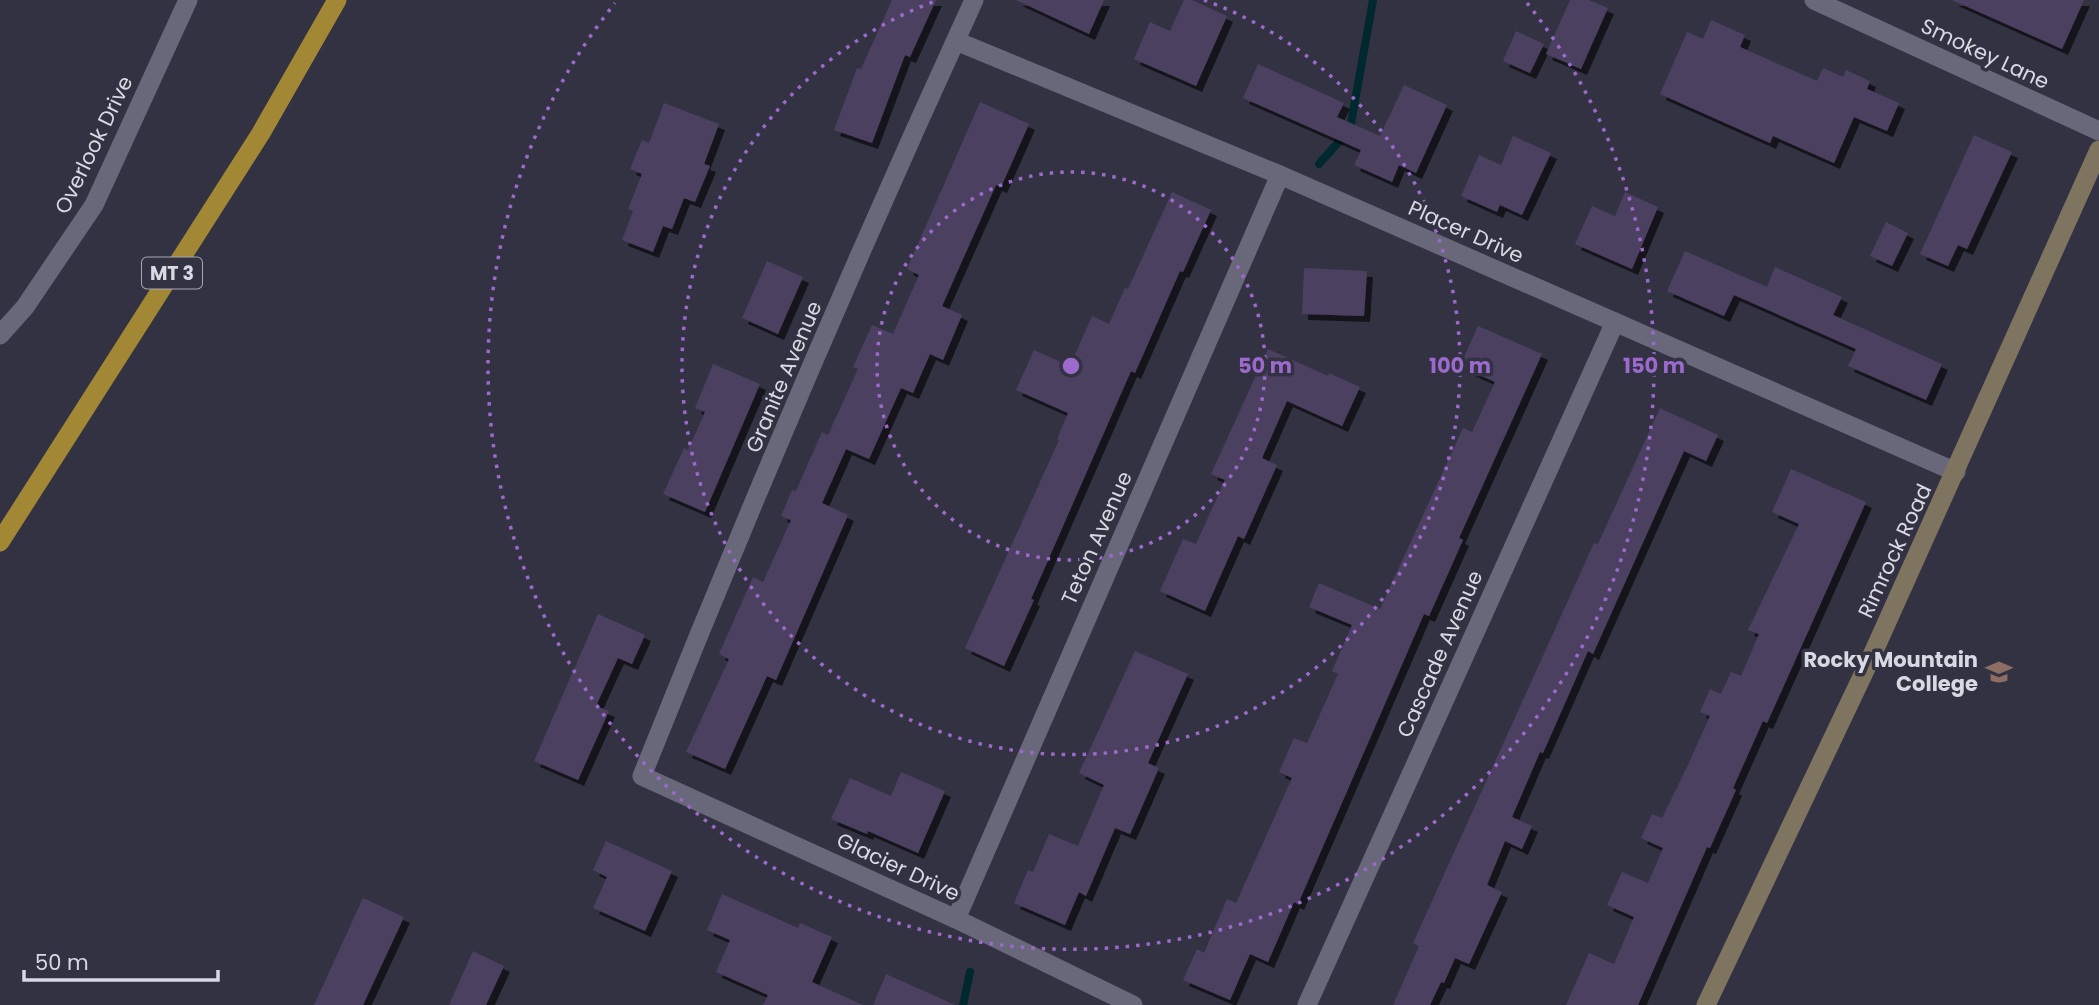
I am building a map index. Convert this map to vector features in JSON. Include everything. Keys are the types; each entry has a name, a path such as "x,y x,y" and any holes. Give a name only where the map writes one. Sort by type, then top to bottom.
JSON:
{"highway":[{"name":"MT 3","path":"0,542 261,133 337,0"}],"main road":[{"name":"Rimrock Road","path":"1706,1005 1861,680 2099,150"}],"street":[{"name":"Overlook Drive","path":"0,335 25,307 94,205 188,0"},
{"name":"Granite Avenue","path":"642,775 704,619 974,0"},
{"name":"Smokey Lane","path":"1814,0 2099,131"},
{"name":"Placer Drive","path":"956,41 1280,175 1956,472"},
{"name":"Teton Avenue","path":"956,919 1280,175"},
{"name":"Cascade Avenue","path":"1307,1005 1615,322"},
{"name":"Glacier Drive","path":"642,775 956,919 1133,1005"}],"building":[{"path":"892,0 936,0 910,57 905,55 872,143 834,130 857,68 861,69"},
{"path":"1016,0 1104,0 1089,34"},
{"path":"1184,0 1192,0 1227,16 1196,86 1134,59 1150,22 1170,31"},
{"path":"1570,0 1589,0 1608,8 1581,69 1546,54"},
{"path":"1952,0 2084,0 2062,49"},
{"path":"1711,20 1745,35 1740,47 1817,81 1823,68 1843,77 1846,70 1870,81 1867,89 1899,103 1887,131 1854,117 1834,163 1773,136 1770,143 1660,94 1687,32 1703,39"},
{"path":"1516,31 1544,44 1530,73 1503,61"},
{"path":"1258,64 1344,103 1337,117 1380,136 1404,85 1447,105 1416,173 1399,165 1392,182 1354,165 1361,150 1243,98"},
{"path":"980,102 1029,124 1001,187 996,185 942,306 962,315 943,360 930,354 913,393 901,388 869,459 846,449 822,503 848,515 776,680 767,676 725,769 686,752 729,659 719,654 753,577 763,582 791,520 781,516 792,490 796,491 822,432 828,435 858,369 853,367 872,325 893,334 919,275 907,269"},
{"path":"664,103 719,124 704,164 710,166 695,202 684,198 672,229 663,226 653,252 622,240 633,211 628,209 642,174 630,169 642,140 649,143"},
{"path":"1974,135 2012,152 1967,249 1958,245 1948,266 1920,254"},
{"path":"1513,136 1551,153 1522,215 1500,205 1497,212 1461,196 1479,155 1501,165"},
{"path":"1172,192 1211,210 1183,272 1180,271 1135,373 1131,371 1004,666 965,648 1059,440 1057,439 1068,413 1016,390 1034,350 1070,366 1092,316 1109,324"},
{"path":"1625,192 1658,207 1632,269 1575,244 1592,206 1615,216"},
{"path":"1886,222 1908,233 1892,266 1870,256"},
{"path":"1685,251 1767,287 1775,267 1842,297 1833,315 1942,364 1926,400 1848,366 1856,349 1734,295 1724,316 1667,291"},
{"path":"767,261 803,277 778,334 742,318"},
{"path":"1304,268 1367,271 1364,316 1302,314"},
{"path":"1478,326 1542,354 1459,538 1463,540 1429,616 1424,614 1298,904 1294,902 1268,962 1250,954 1230,1000 1183,980 1197,949 1204,953 1227,899 1236,903 1292,778 1279,772 1294,738 1307,743 1338,674 1332,671 1352,625 1309,607 1319,583 1380,609 1463,428 1472,432 1495,382 1460,366"},
{"path":"1268,349 1360,387 1342,426 1287,401 1262,458 1277,465 1244,539 1238,536 1205,611 1160,591 1183,539 1196,544 1225,480 1211,474"},
{"path":"713,364 760,384 705,512 663,494 684,448 688,450 705,412 695,408"},
{"path":"1660,408 1718,435 1706,461 1684,451 1593,654 1588,651 1543,753 1540,752 1512,817 1532,826 1522,849 1505,841 1487,885 1502,892 1469,964 1455,958 1430,1005 1393,1005 1419,946 1413,943 1594,543 1598,544"},
{"path":"1791,469 1866,502 1767,723 1763,721 1733,788 1736,790 1710,848 1707,847 1638,1005 1566,1005 1589,953 1614,964 1634,917 1607,905 1622,872 1648,883 1663,848 1641,838 1652,814 1662,818 1687,767 1710,716 1700,712 1710,689 1721,694 1731,672 1741,676 1759,634 1748,630 1799,524 1772,512"},
{"path":"598,614 645,635 632,664 618,658 596,706 609,711 578,780 534,761"},
{"path":"1135,651 1188,674 1148,763 1159,768 1130,834 1115,828 1086,896 1079,892 1065,925 1014,903 1028,870 1033,872 1049,834 1078,846 1104,785 1079,773"},
{"path":"901,772 945,791 918,853 868,831 867,834 831,819 850,778 891,796"},
{"path":"606,841 672,871 645,931 593,908 607,877 593,870"},
{"path":"722,894 798,928 800,923 832,937 812,982 863,1005 763,1005 768,995 716,972 730,940 707,930"},
{"path":"363,898 404,917 363,1005 314,1005"},
{"path":"473,951 504,966 486,1005 449,1005"},
{"path":"886,974 955,1005 873,1005"}],"waterway":[{"path":"1319,164 1350,129 1373,0"},
{"path":"963,1005 970,972"}],"place":[{"name":"Rocky Mountain College","path":"1999,672"}]}
